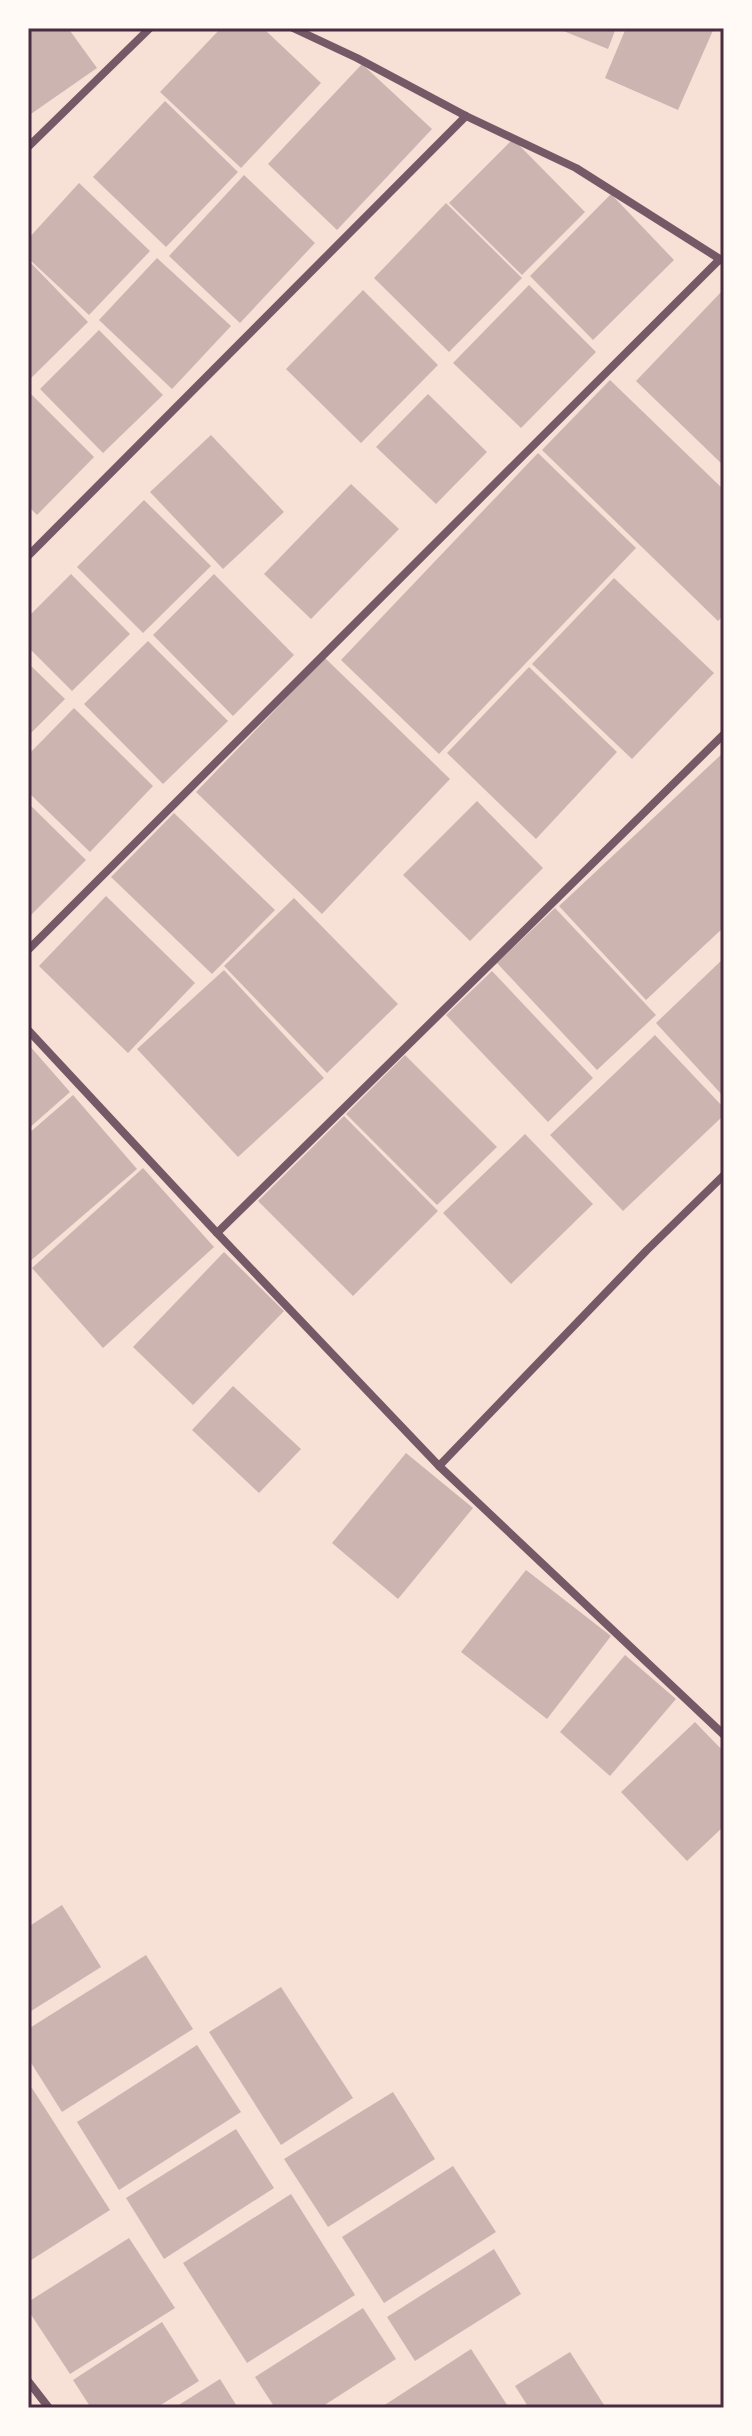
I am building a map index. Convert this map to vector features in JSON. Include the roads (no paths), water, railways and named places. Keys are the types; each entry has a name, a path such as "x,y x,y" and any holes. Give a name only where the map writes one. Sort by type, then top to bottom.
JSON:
{"street":[{"path":"28,147 150,28"},
{"path":"28,950 722,260 576,168 293,28"},
{"path":"28,556 466,116"},
{"path":"217,1233 724,734"},
{"path":"28,1030 439,1466 723,1731"},
{"path":"439,1466 647,1250 724,1175"},
{"path":"28,2381 49,2408"}]}
